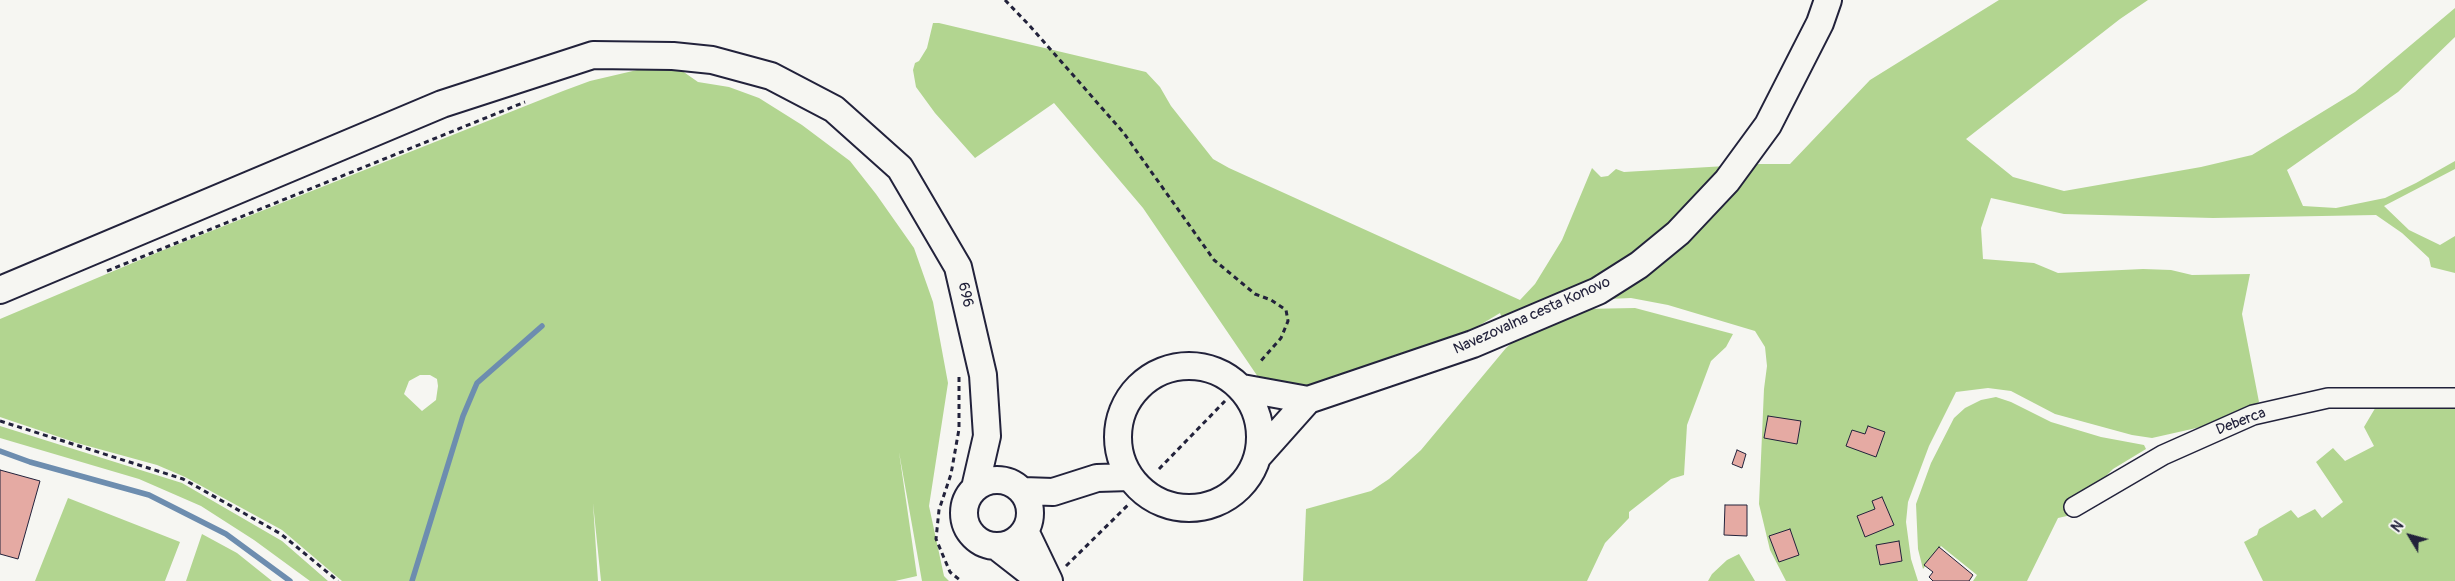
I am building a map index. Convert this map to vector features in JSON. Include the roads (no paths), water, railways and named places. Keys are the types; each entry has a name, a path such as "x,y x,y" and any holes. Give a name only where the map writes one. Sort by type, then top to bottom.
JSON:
{"main road":[{"name":"Navezovalna cesta Konovo","path":"1234,394 1308,400 1473,344 1598,291 1639,265 1678,233 1715,194 1768,125 1820,23 1828,0"},
{"name":"696","path":"0,290 442,104 593,56 672,56 712,60 772,76 834,109 900,168 958,267 983,375 987,436 975,488 968,496 964,506 964,518 975,538 985,544 996,546 1041,581"},
{"name":"Navezovalna cesta Konovo","path":"1097,478 1118,432 1123,409 1136,389 1154,374 1177,366 1201,366 1223,374 1234,394 1255,408 1261,431 1259,455"},
{"name":"Navezovalna cesta Konovo","path":"1118,432 1120,456 1130,477 1146,494 1167,505 1197,507 1213,504 1234,493 1249,476 1259,455 1308,400"},
{"name":"696","path":"987,436 1058,573"},
{"path":"1023,504 1097,478 1130,477"},
{"path":"975,488 994,480 1023,504"},
{"path":"996,546 1007,544 1017,539 1023,504"}],"street":[{"name":"Deberca","path":"2074,507 2163,455 2254,415 2328,398 2455,398"}],"waterway":[{"path":"412,581 463,416 477,383 542,326"},
{"path":"0,451 30,462 149,495 226,534 290,581"}]}
